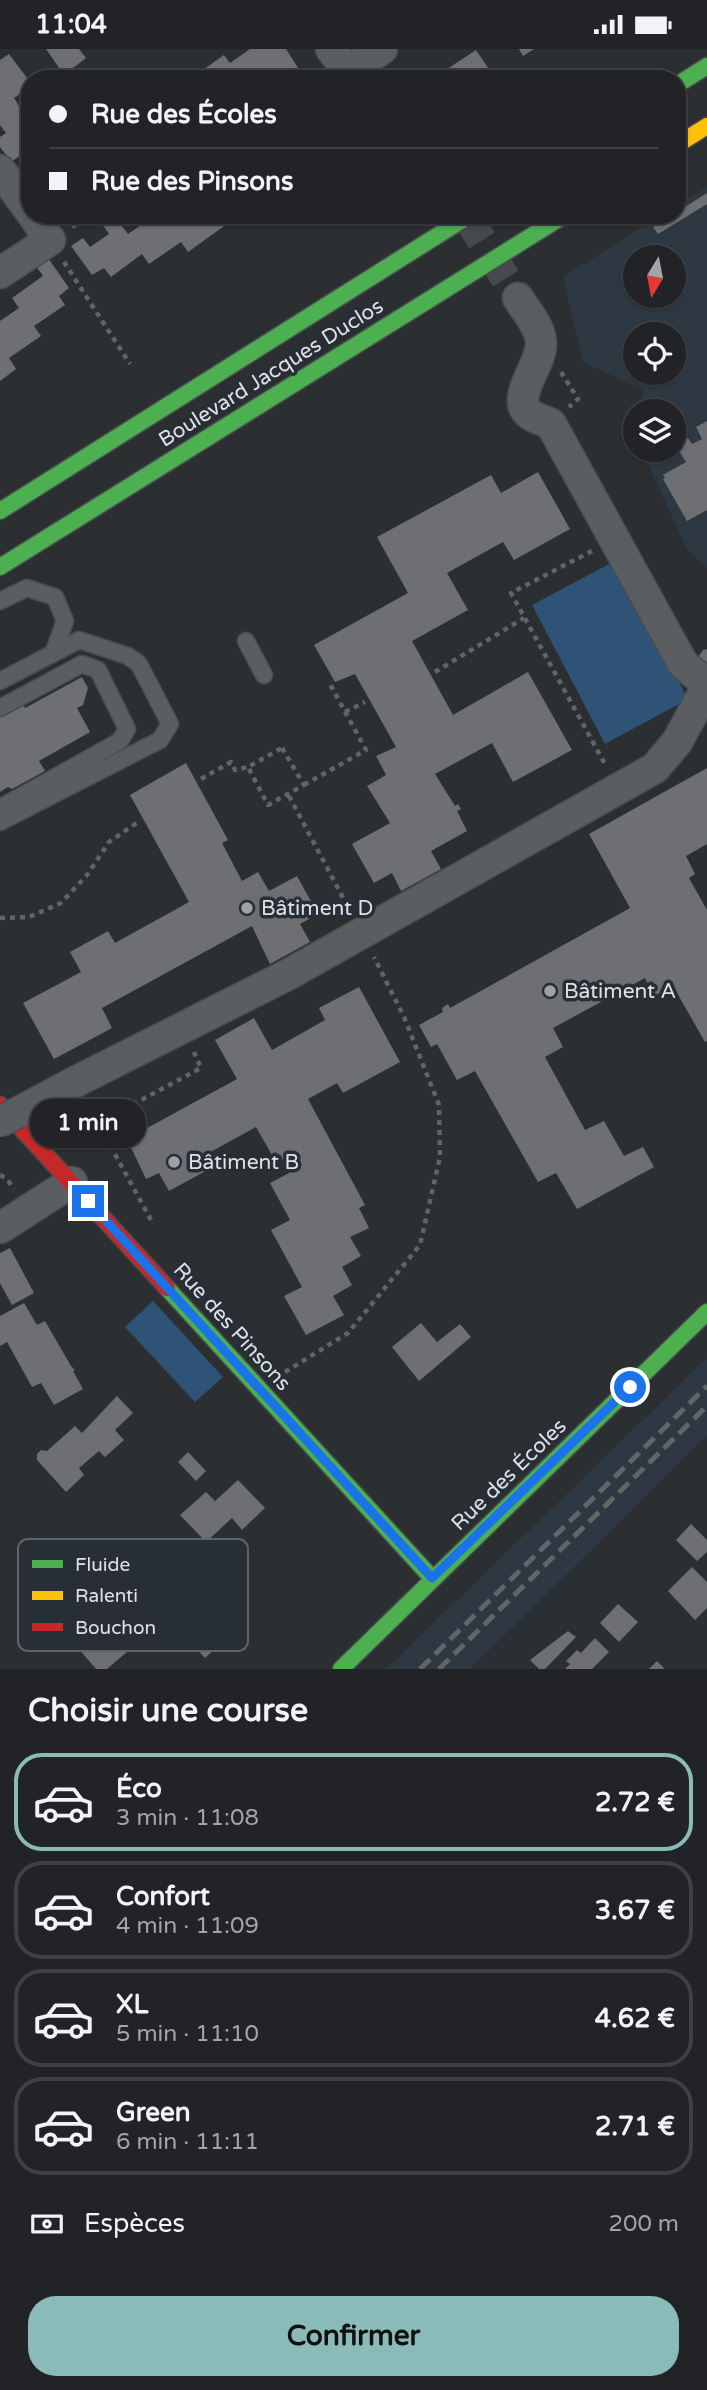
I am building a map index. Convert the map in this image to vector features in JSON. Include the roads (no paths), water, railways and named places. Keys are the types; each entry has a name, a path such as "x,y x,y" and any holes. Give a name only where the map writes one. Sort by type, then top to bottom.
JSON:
{"main road":[{"path":"686,79 707,66"},
{"path":"686,139 707,126"},
{"name":"Boulevard Jacques Duclos","path":"0,511 456,224"},
{"name":"Boulevard Jacques Duclos","path":"0,566 551,224"},
{"name":"Rue des Pinsons","path":"0,1105 432,1578"},
{"name":"Rue des Écoles","path":"341,1669 707,1312"}],"street":[{"path":"343,69 382,49"},
{"path":"0,170 21,199"},
{"path":"0,273 50,240 39,224"},
{"path":"0,1122 291,973 655,768 677,742 707,686 683,664 551,424 530,415 522,405 523,394 542,342 536,326 518,298"},
{"path":"0,1228 72,1182"}],"lane":[{"path":"0,601 27,588 55,597 65,621 53,654"},
{"path":"0,681 79,640 128,656 139,664 170,724 160,740 0,822"},
{"path":"246,641 264,675"},
{"path":"0,708 82,664 98,670 127,729 120,741 0,808"}],"tunnel":[{"path":"472,224 518,298"}],"railway":[{"path":"420,1669 707,1386"},
{"path":"439,1669 707,1406"}],"place":[{"name":"Bâtiment D","path":"247,908"},
{"name":"Bâtiment A","path":"550,991"},
{"name":"Bâtiment B","path":"174,1162"}]}
